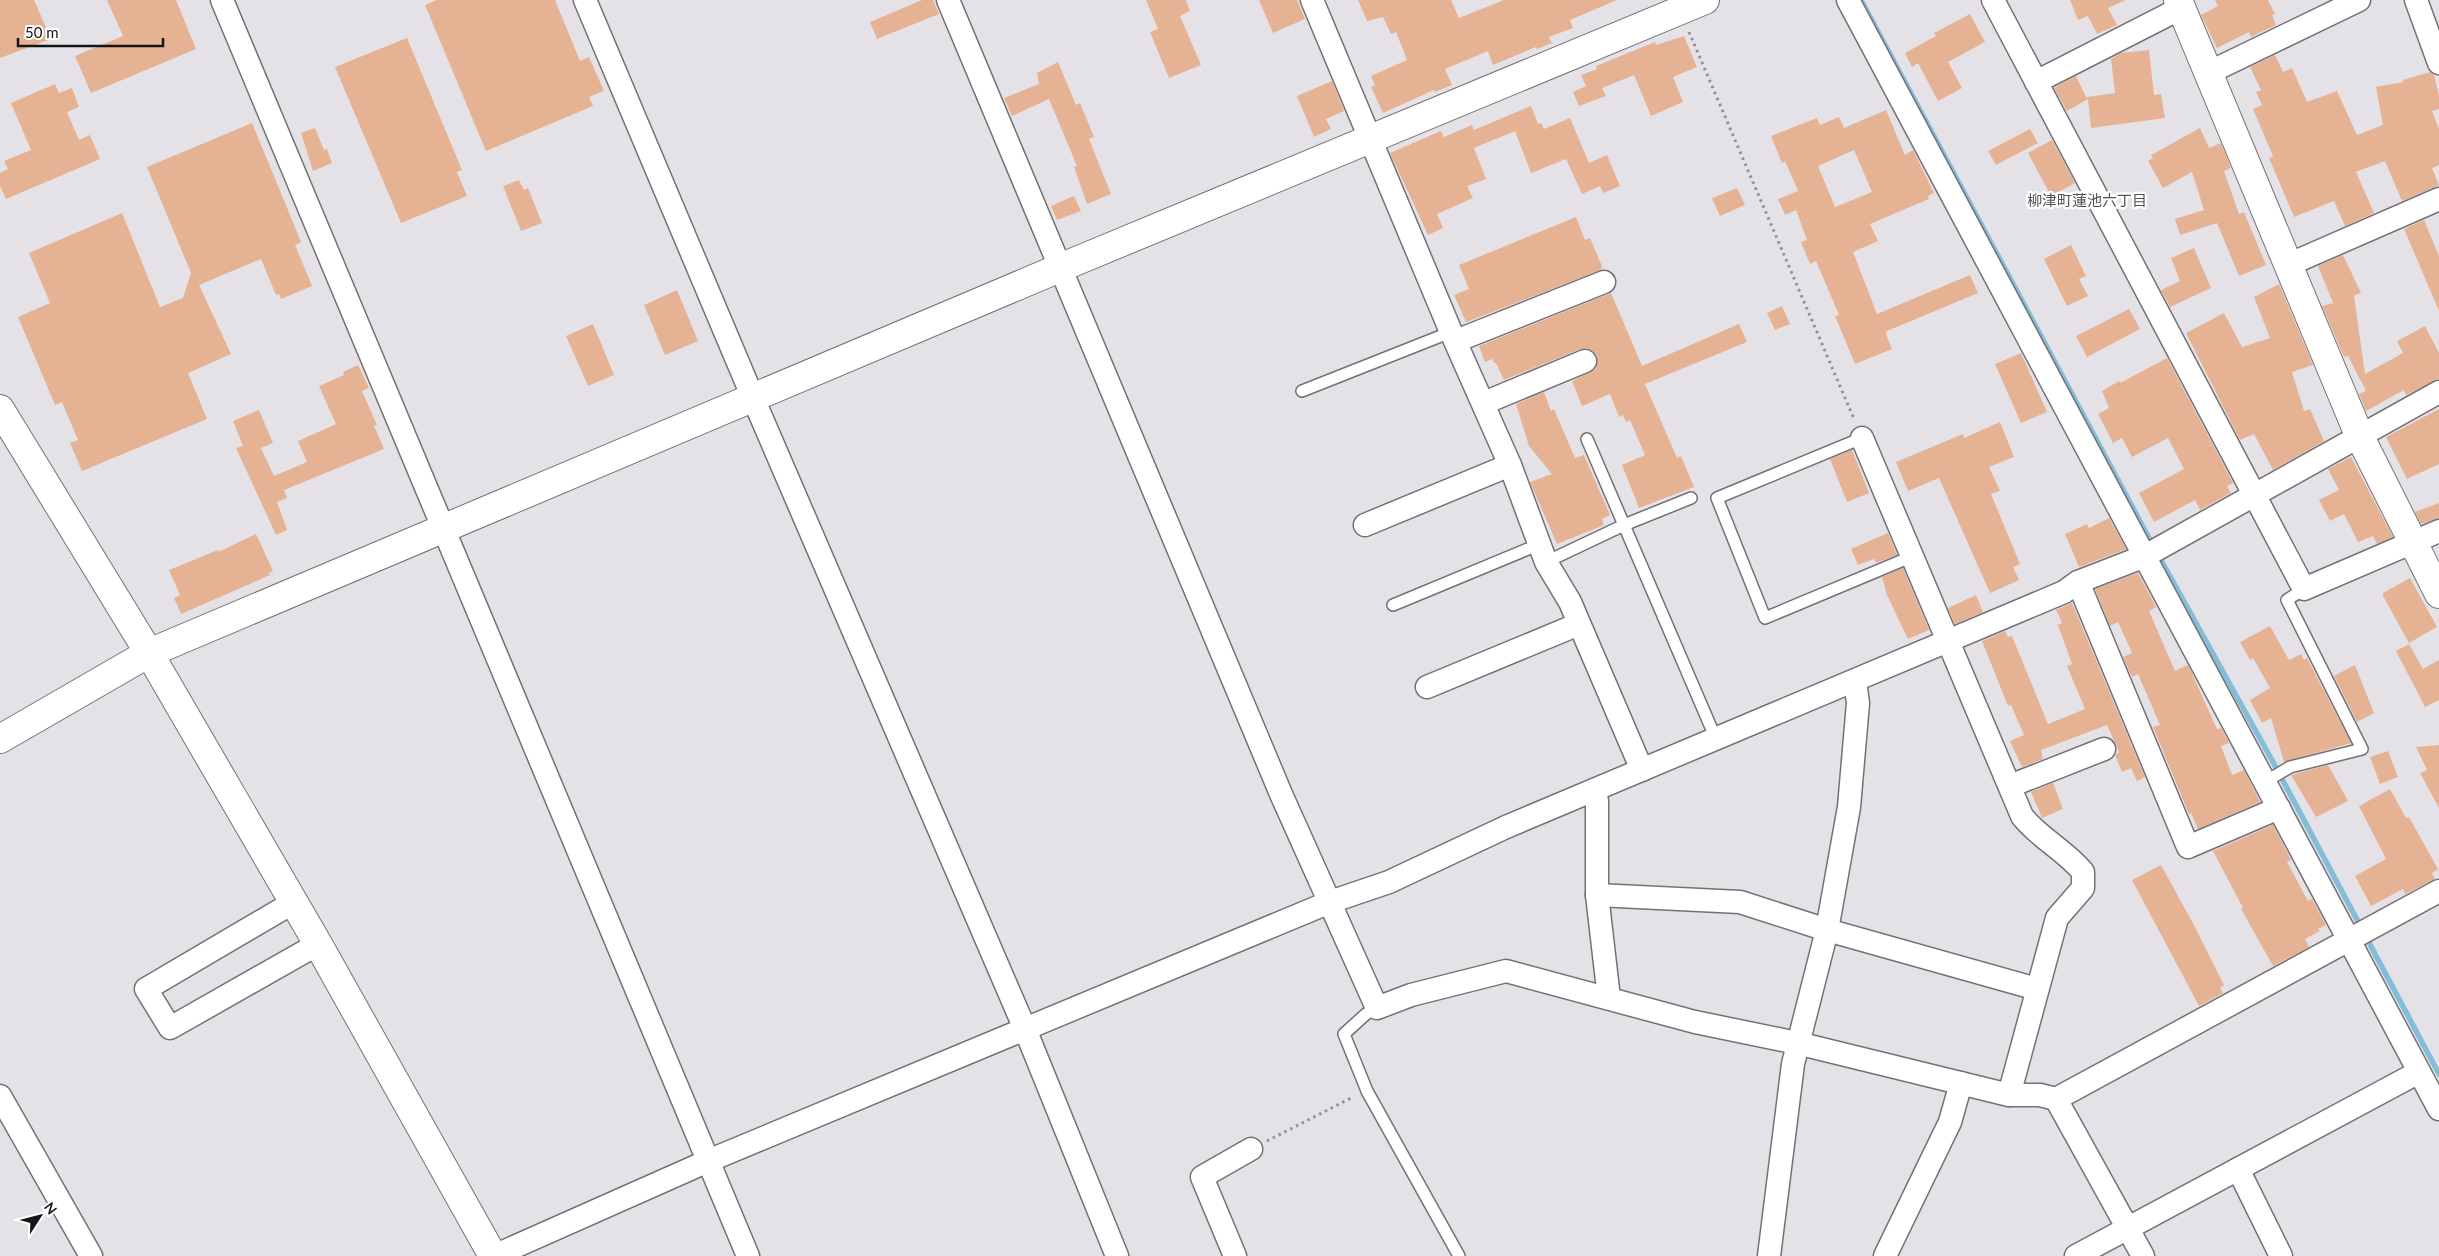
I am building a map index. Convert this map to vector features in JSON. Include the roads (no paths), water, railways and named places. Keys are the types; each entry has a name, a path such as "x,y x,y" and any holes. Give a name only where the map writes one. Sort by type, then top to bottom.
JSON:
{"street":[{"path":"222,0 748,1256"},
{"path":"585,0 753,398 1026,1028 1117,1256"},
{"path":"948,0 1281,794 1377,1008 1410,995 1506,971 1695,1022 1797,1043 2008,1095 2040,1095 2056,1099 2439,892"},
{"path":"1312,0 1510,465 1543,553 1570,602 1642,770"},
{"path":"0,739 149,654 1370,138 1705,0"},
{"path":"1848,0 2439,1109"},
{"path":"1993,0 2304,588 2411,541 2439,531"},
{"path":"2208,73 2359,0"},
{"path":"2416,0 2439,63"},
{"path":"2036,82 2179,4 2359,435 2439,594"},
{"path":"2288,265 2439,200"},
{"path":"1454,336 1604,282"},
{"path":"1484,403 1585,361"},
{"path":"0,409 149,654 294,902 494,1256 708,1161 1026,1028 1330,902 1389,882 1506,827 2064,592 2078,582 2145,556 2439,392"},
{"path":"1862,438 2022,816 2033,830 2074,861 2083,872 2083,888 2057,918 2008,1095"},
{"path":"1365,525 1510,465"},
{"path":"2078,582 2188,846 2279,808"},
{"path":"1427,687 1579,624"},
{"path":"1769,1256 1797,1043 1827,930 1849,807 1858,703 1855,681"},
{"path":"2010,786 2104,748"},
{"path":"1594,790 1597,801 1597,895 1609,998"},
{"path":"1597,895 1740,902 1827,930 2037,989"},
{"path":"294,902 146,989 170,1028 318,944"},
{"path":"2076,1256 2419,1072"},
{"path":"1885,1256 1950,1122 1961,1083"},
{"path":"0,1096 91,1256"},
{"path":"2056,1099 2143,1256"},
{"path":"1234,1256 1202,1177 1251,1149"},
{"path":"2238,1170 2282,1256"}],"lane":[{"path":"1302,391 1454,336"},
{"path":"1862,438 1716,498 1766,618 1913,556"},
{"path":"1588,439 1716,739"},
{"path":"1393,605 1624,525 1691,498"},
{"path":"2265,782 2290,767 2362,749 2287,600 2304,588"},
{"path":"1377,1008 1366,1014 1344,1034 1366,1091 1459,1256"}],"waterway":[{"path":"1861,0 2149,538"},
{"path":"2161,560 2273,762 2362,929"},
{"path":"2366,937 2439,1074"}],"district":[{"name":"柳津町蓮池六丁目","path":"2087,200"}]}
